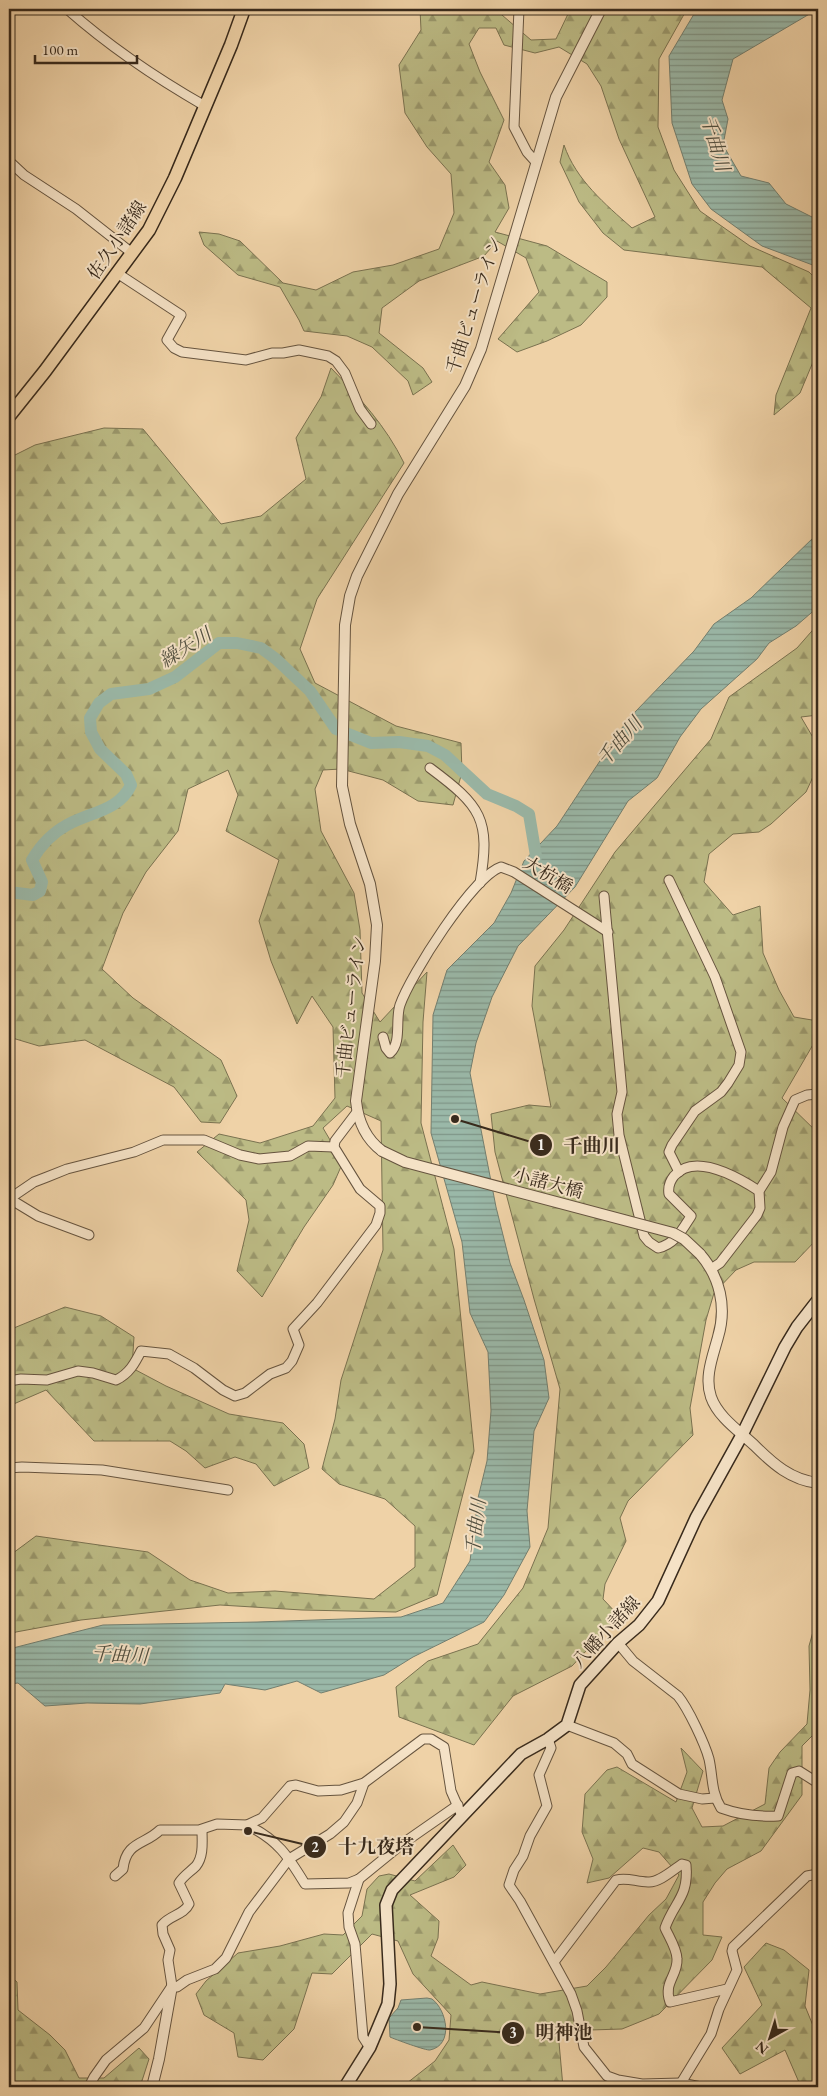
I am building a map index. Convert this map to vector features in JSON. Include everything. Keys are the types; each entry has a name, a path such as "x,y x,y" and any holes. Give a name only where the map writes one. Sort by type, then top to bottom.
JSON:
{"main road":[{"name":"佐久小諸線","path":"9,416 149,230 161,208 205,106 244,9"},
{"name":"八幡小諸線","path":"567,1725 580,1685 618,1643 639,1624 658,1601 696,1518 742,1435 785,1347 796,1327 818,1300"},
{"path":"345,2087 370,2048 388,2004 390,1984 386,1905 392,1890 460,1811 521,1754 548,1739 567,1725"}],"street":[{"path":"67,9 99,37 164,83 205,106"},
{"path":"519,9 514,127 526,152 536,162"},
{"name":"千曲ビューライン","path":"382,1151 368,1137 357,1112 357,1089 375,961 377,925 370,884 350,824 341,774 345,625 355,582 398,494 452,409 481,348 556,97 602,9"},
{"path":"9,162 24,175 76,209 132,253"},
{"path":"117,273 181,315 167,340 174,348 182,352 246,360 272,353 299,350 328,356 336,361 345,373 360,409 371,424"},
{"path":"383,1038 390,1054 397,1041 400,1007 408,987 431,949 464,902 480,884 484,858 484,840 482,822 476,808 430,768"},
{"name":"大杭橋","path":"480,884 493,869 501,867 514,872 608,932"},
{"path":"669,880 715,977 742,1052 739,1065 728,1084 721,1092 695,1111 672,1145 669,1152 678,1172"},
{"path":"604,896 622,1092 617,1114 619,1135 644,1236 658,1248 672,1243 691,1216 668,1194 672,1179 678,1172 699,1165 738,1178 759,1191"},
{"path":"818,1094 807,1095 795,1100 783,1127 771,1172 759,1191 760,1208 720,1263 711,1269 719,1286 722,1307 721,1327 710,1364 709,1381 710,1395 722,1415 774,1465 795,1478 818,1483"},
{"path":"9,1381 22,1379 46,1380 78,1371 93,1373 116,1380 123,1377 132,1368 141,1352 169,1354 194,1368 223,1390 235,1396 245,1393 270,1374 286,1368 292,1361 299,1345 293,1329 317,1303 376,1225 380,1213 380,1206 356,1185 334,1147 335,1140 357,1112"},
{"path":"89,1235 38,1216 9,1199 34,1182 47,1177 134,1152 163,1140 204,1140 240,1155 259,1159 290,1156 308,1146 334,1147"},
{"name":"小諸大橋","path":"382,1151 405,1162 673,1233 700,1254 711,1269"},
{"path":"9,1468 102,1470 228,1490"},
{"path":"618,1643 633,1660 678,1696 684,1704 704,1744 715,1798 721,1808 740,1815 778,1816 792,1773 799,1771 818,1783"},
{"path":"567,1725 614,1744 627,1754 632,1764 680,1794 702,1799 715,1798"},
{"path":"115,1876 124,1869 124,1858 135,1846 144,1839 152,1838 160,1830 202,1830 217,1824 247,1825 262,1818 290,1786 296,1785 318,1791 341,1790 364,1783 423,1739 431,1739 444,1747 451,1790 460,1811 402,1844 359,1879 349,1883 305,1884 276,1842 247,1825"},
{"path":"548,1739 551,1748 539,1775 547,1806 530,1836 509,1885 571,1994 577,2011 584,2047 607,2076 642,2084 681,2083 701,2087"},
{"path":"172,1986 177,1987 187,1980 215,1969 226,1958 249,1912 289,1859 330,1834 344,1822 357,1803 364,1783"},
{"path":"152,2087 172,1986 168,1960 170,1950 163,1934 162,1925 186,1910 190,1904 179,1883 197,1865 201,1856 202,1830"},
{"path":"554,1962 616,1880 625,1878 654,1882 682,1864 686,1865 687,1876 683,1895 665,1928 677,1962 666,1992 670,2002 675,2002 727,1989"},
{"path":"681,2083 711,2034 727,1989 737,1970 732,1952 739,1940 776,1908 808,1876 818,1874"},
{"path":"359,1879 348,1913 349,1927 355,1944 363,2037 370,2048"},
{"path":"89,2087 94,2076 106,2060 144,2028 172,1986"}],"green space":[{"path":"420,9 495,9 531,40 556,39 568,14 568,9 687,9 659,59 658,127 674,170 700,211 750,246 809,272 818,281 818,350 800,393 774,415 776,395 811,308 762,267 624,250 603,233 579,202 560,162 564,145 569,158 592,191 632,228 655,217 619,139 601,86 587,64 559,47 535,53 504,45 496,28 479,28 469,44 480,72 504,120 489,162 505,185 509,208 495,232 547,246 607,282 607,297 581,325 547,341 517,352 498,339 539,292 526,258 497,241 484,256 419,281 382,308 379,333 423,368 432,382 413,395 408,381 372,347 347,336 304,331 280,287 238,275 204,245 199,232 219,234 240,241 283,283 316,290 353,272 393,265 439,249 454,213 451,174 427,147 405,113 399,65 421,30"},
{"path":"331,368 362,401 380,424 404,463 317,599 300,649 315,683 396,726 461,743 462,772 453,805 418,801 383,780 341,769 323,770 315,789 321,831 354,893 360,930 362,993 380,1022 427,972 423,1022 421,1123 454,1249 474,1451 437,1595 396,1612 302,1610 220,1605 81,1620 16,1632 9,1635 9,1556 36,1536 148,1552 190,1580 228,1593 275,1591 374,1599 415,1567 415,1526 385,1499 339,1484 322,1469 335,1419 341,1380 383,1250 381,1121 347,1106 323,1128 343,1162 333,1185 304,1227 262,1297 237,1271 249,1220 246,1200 197,1152 219,1134 260,1143 313,1126 335,1098 333,1027 312,996 297,1024 271,961 259,921 279,860 226,831 238,795 228,770 188,789 178,831 146,872 123,913 102,969 133,998 221,1060 237,1096 220,1123 201,1122 174,1087 85,1040 39,1046 9,1037 9,458 35,445 104,428 143,429 221,524 261,516 306,479 296,438 321,397"},
{"path":"818,624 818,715 801,717 818,746 818,766 806,792 771,824 759,832 733,834 709,854 704,882 733,915 760,906 763,953 779,990 794,1017 818,1021 818,1036 782,1098 818,1133 818,1238 795,1262 754,1262 736,1270 714,1293 706,1320 690,1408 693,1435 628,1501 620,1518 626,1541 605,1584 603,1599 619,1616 572,1666 513,1696 474,1745 399,1717 396,1687 428,1661 478,1644 523,1588 548,1528 560,1389 495,1152 491,1114 529,1105 551,1107 532,1006 535,966 564,930 615,852 711,739 729,697 797,648"},
{"path":"65,1307 101,1316 134,1337 132,1368 166,1386 229,1414 283,1423 304,1444 309,1468 274,1486 256,1464 235,1457 205,1468 186,1451 170,1441 94,1441 46,1390 9,1406 9,1330"},
{"path":"818,1614 818,1730 802,1746 802,1795 761,1851 727,1869 715,1883 703,1902 703,1935 722,1937 712,1960 659,2014 622,2029 558,2031 563,2087 402,2087 435,2061 449,2040 451,2015 413,1974 398,1941 372,1934 332,1974 312,1973 294,2029 263,2060 238,2057 234,2033 204,2015 196,1994 206,1981 238,1953 280,1946 324,1934 343,1935 362,1916 367,1889 379,1876 389,1874 415,1881 453,1845 466,1865 454,1877 410,1895 439,1921 438,1938 431,1956 471,1985 482,1982 540,1994 587,1986 606,1967 649,1915 666,1899 679,1875 659,1852 643,1848 609,1878 587,1883 593,1859 582,1832 585,1794 607,1770 617,1767 676,1802 687,1772 681,1748 703,1771 692,1808 702,1827 723,1826 765,1804 769,1768 780,1752 807,1724 810,1690 809,1646"},
{"path":"766,1943 784,1950 809,1970 805,2006 818,2034 818,2087 801,2087 785,2050 740,2074 722,2048 762,2005 744,1967"},
{"path":"9,1975 17,1982 18,2010 50,2035 65,2050 79,2078 104,2078 139,2048 149,2059 140,2087 9,2087"}],"water":[{"name":"千曲川","path":"697,9 818,9 733,59 722,100 728,119 723,145 741,176 769,183 786,204 818,220 818,267 762,246 711,209 692,184 672,123 669,56"},
{"name":"千曲川","path":"818,535 818,607 796,626 769,643 757,659 701,709 680,737 657,778 628,801 575,887 518,946 492,997 476,1043 470,1073 496,1207 510,1263 544,1360 549,1398 534,1431 527,1511 530,1547 504,1595 484,1622 413,1657 384,1675 321,1693 297,1681 265,1690 225,1684 220,1693 140,1704 87,1703 45,1706 18,1683 9,1684 9,1649 103,1625 401,1617 443,1603 470,1561 478,1498 487,1461 491,1411 488,1352 470,1313 462,1242 431,1133 433,1015 447,970 494,923 511,893 524,861 557,826 621,729 636,711 694,651 714,624 751,598"},
{"path":"432,1999 437,2004 446,2027 443,2041 438,2047 428,2050 390,2037 389,2018 398,2008 401,2000"}],"waterway":[{"name":"繰矢川","path":"9,892 33,895 40,891 42,882 32,860 43,844 67,825 112,806 126,794 131,785 126,774 100,749 91,732 90,718 99,703 111,694 149,689 175,677 219,643 237,643 261,648 276,659 310,691 336,729 371,743 399,742 428,746 445,755 487,794 516,806 529,814 536,856 534,866"}],"place":[{"name":"千曲川","path":"455,1119"},
{"name":"十九夜塔","path":"248,1831"},
{"name":"明神池","path":"417,2027"}]}
